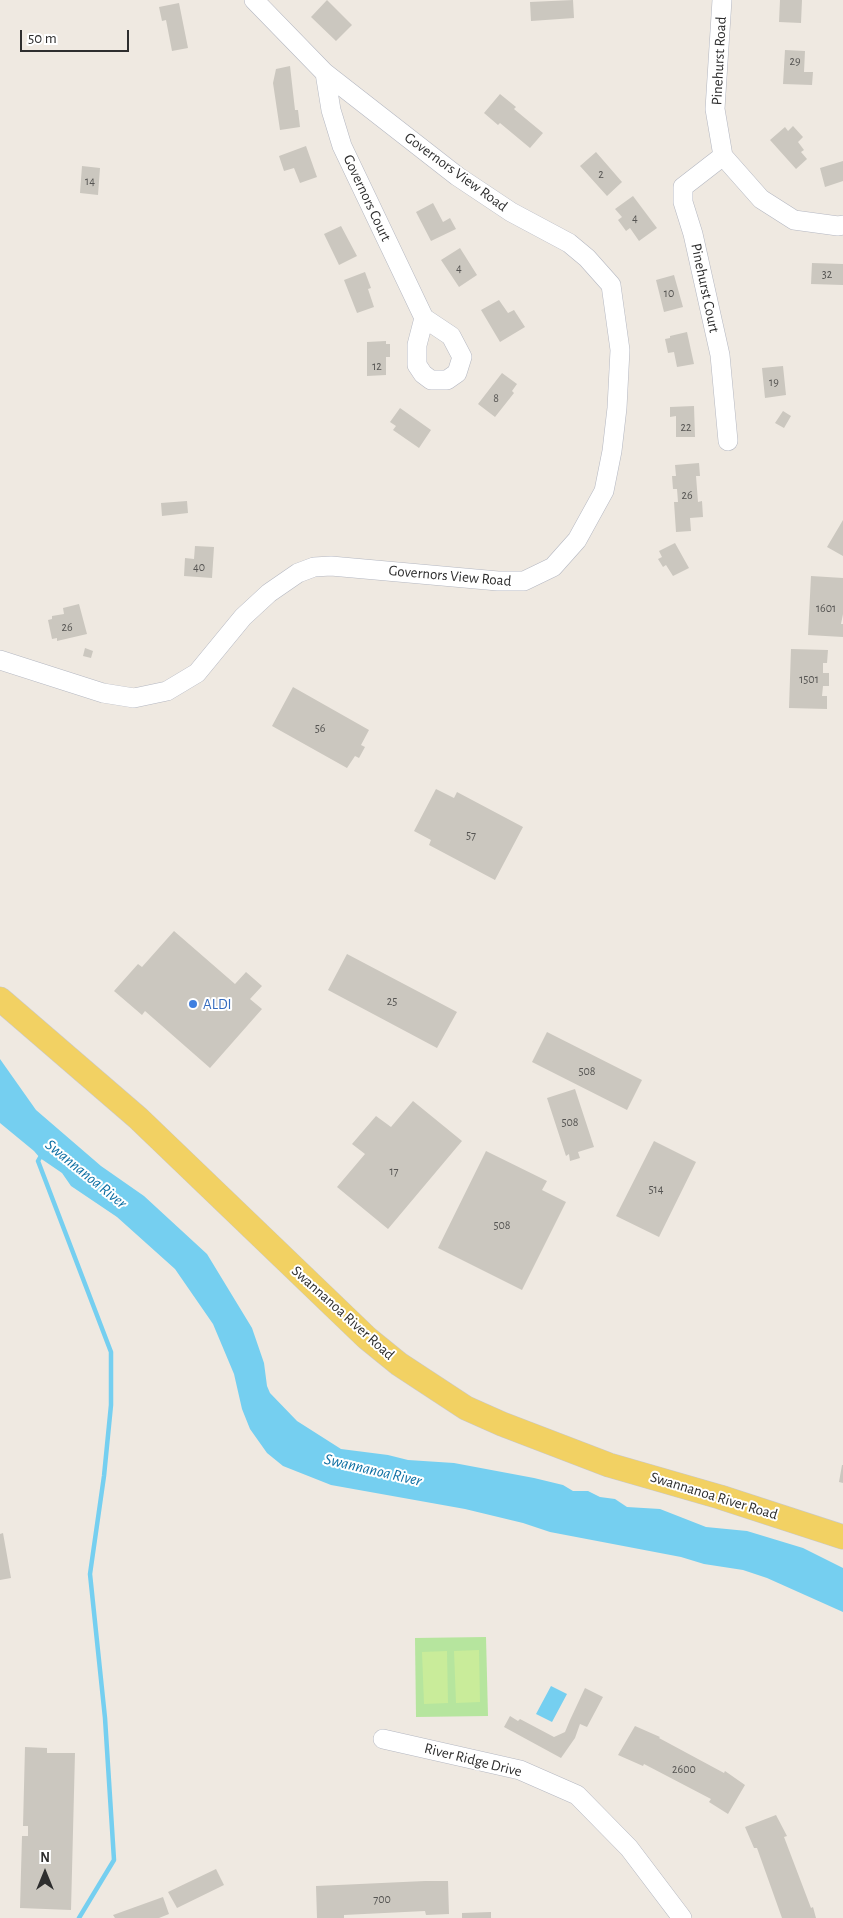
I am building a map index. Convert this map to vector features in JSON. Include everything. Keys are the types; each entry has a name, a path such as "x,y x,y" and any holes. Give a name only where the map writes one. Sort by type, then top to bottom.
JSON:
{"main road":[{"name":"Swannanoa River Road","path":"0,999 138,1118 367,1338 400,1364 466,1408 502,1424 609,1465 720,1497 843,1537"}],"street":[{"name":"Governors View Road","path":"0,660 103,692 134,698 167,691 197,673 243,617 269,593 298,573 314,567 331,566 498,581 524,581 553,567 577,540 604,491 612,451 617,408 620,350 611,285 587,258 568,243 511,212 458,176 325,73 254,0"},
{"name":"Pinehurst Road","path":"722,0 715,109 723,156"},
{"name":"Governors Court","path":"325,73 331,110 342,146 424,318"},
{"path":"723,156 761,199 794,220 838,226 843,225"},
{"name":"Pinehurst Court","path":"723,156 683,187 682,202 693,234 720,355 728,441"},
{"name":"River Ridge Drive","path":"383,1739 520,1770 577,1795 629,1848 682,1918"}],"green space":[{"path":"486,1637 488,1716 416,1717 415,1638"},
{"path":"479,1650 480,1702 456,1703 454,1651"},
{"path":"447,1651 448,1703 424,1704 422,1652"}],"water":[{"name":"Swannanoa River","path":"0,1059 36,1110 101,1166 144,1196 207,1254 252,1328 264,1363 267,1386 270,1393 297,1421 341,1449 388,1455 408,1460 454,1463 534,1478 563,1485 573,1491 588,1491 600,1497 615,1499 627,1507 660,1509 706,1527 747,1531 803,1548 843,1568 843,1612 767,1578 743,1570 704,1564 681,1557 550,1532 523,1523 465,1509 331,1485 283,1466 267,1453 250,1429 242,1409 234,1374 213,1324 175,1269 117,1217 71,1186 62,1173 40,1158 0,1123"},
{"path":"551,1686 567,1694 552,1722 536,1714"}],"building":[{"path":"327,0 352,25 336,41 311,17"},
{"path":"573,0 574,18 531,21 530,2"},
{"path":"780,0 802,0 801,23 779,22"},
{"path":"179,3 188,48 172,51 166,20 162,21 159,7"},
{"path":"785,50 805,51 804,72 813,72 812,85 783,84"},
{"path":"290,66 295,110 298,110 300,127 280,130 273,83 276,69"},
{"path":"500,94 516,107 514,109 543,133 530,148 500,123 498,125 484,113"},
{"path":"793,126 803,137 798,142 804,150 801,152 807,159 796,169 770,140 785,127 788,131"},
{"path":"306,146 317,177 300,183 294,168 284,171 279,156"},
{"path":"596,152 622,182 607,196 580,166"},
{"path":"843,161 843,181 825,187 820,168"},
{"path":"82,166 100,168 98,195 80,193"},
{"path":"633,196 657,228 639,241 630,228 626,231 618,220 622,217 615,209"},
{"path":"433,203 443,222 450,218 456,229 431,241 416,212"},
{"path":"341,226 357,256 339,265 324,234"},
{"path":"460,248 477,275 459,287 441,260"},
{"path":"812,263 843,264 843,285 811,284"},
{"path":"365,272 371,288 368,289 374,307 357,313 344,280"},
{"path":"674,275 683,307 664,312 656,280"},
{"path":"499,300 508,313 514,310 525,327 500,342 481,310"},
{"path":"687,332 694,364 677,367 674,352 668,353 665,339"},
{"path":"386,341 386,344 390,344 390,357 386,357 386,375 367,376 367,342"},
{"path":"783,366 786,395 765,398 762,368"},
{"path":"502,373 517,384 512,391 514,393 495,417 478,404"},
{"path":"694,406 695,437 676,437 676,416 670,417 670,407"},
{"path":"400,408 431,430 419,448 393,430 396,426 390,422"},
{"path":"783,411 791,416 784,428 775,423"},
{"path":"699,463 700,476 696,476 698,502 702,501 703,517 690,518 691,531 676,532 674,502 678,502 677,489 673,489 672,476 676,476 675,465"},
{"path":"187,501 188,513 162,516 161,503"},
{"path":"843,520 843,556 827,547"},
{"path":"675,543 689,568 673,576 666,565 663,567 658,559 662,557 659,551"},
{"path":"195,546 214,547 212,578 184,576 185,558 194,559"},
{"path":"811,576 843,578 843,614 841,624 843,624 843,637 808,635"},
{"path":"79,604 87,634 57,641 57,638 52,639 48,620 52,619 52,616 64,614 63,608"},
{"path":"85,648 93,651 91,658 83,656"},
{"path":"791,649 828,650 827,663 823,663 823,673 829,673 829,686 823,686 822,696 827,696 827,709 789,708"},
{"path":"293,687 369,730 361,745 365,747 359,758 355,756 347,768 272,726"},
{"path":"436,789 454,798 457,792 523,827 495,880 429,845 431,840 414,831"},
{"name":"ALDI","path":"174,931 235,984 246,972 262,986 250,999 262,1009 210,1068 145,1011 142,1015 114,991 138,964 142,967"},
{"path":"347,954 457,1012 437,1048 328,990"},
{"path":"547,1032 642,1080 627,1110 532,1062"},
{"path":"575,1089 594,1147 578,1152 580,1158 570,1161 569,1154 566,1156 547,1098"},
{"path":"413,1101 462,1141 388,1229 337,1187 365,1154 352,1144 376,1116 391,1127"},
{"path":"654,1141 696,1162 659,1237 616,1216"},
{"path":"486,1151 547,1181 542,1190 566,1202 522,1290 438,1248"},
{"path":"843,1465 843,1483 839,1482"},
{"path":"3,1533 11,1578 0,1580 0,1534"},
{"path":"585,1688 603,1697 587,1727 580,1724 575,1738 561,1758 504,1727 510,1716 518,1721 520,1719 554,1737 565,1732"},
{"path":"635,1726 660,1737 724,1773 725,1771 745,1785 728,1814 709,1802 711,1799 644,1764 643,1766 618,1755"},
{"path":"25,1747 47,1748 47,1753 75,1753 71,1910 20,1908 22,1836 28,1836 28,1826 23,1826"},
{"path":"776,1815 787,1836 784,1837 816,1918 782,1918 757,1848 754,1848 745,1827"},
{"path":"216,1869 224,1885 177,1908 168,1892"},
{"path":"448,1881 449,1914 426,1915 425,1911 344,1915 344,1918 317,1918 316,1886"},
{"path":"163,1897 169,1914 159,1918 115,1918 113,1915"},
{"path":"491,1912 491,1918 462,1918 462,1913"}],"waterway":[{"name":"Swannanoa River","path":"42,1154 38,1161 111,1352 111,1405 104,1476 90,1574 105,1718 114,1860 79,1918"}],"place":[{"name":"ALDI","path":"193,1004"}]}
